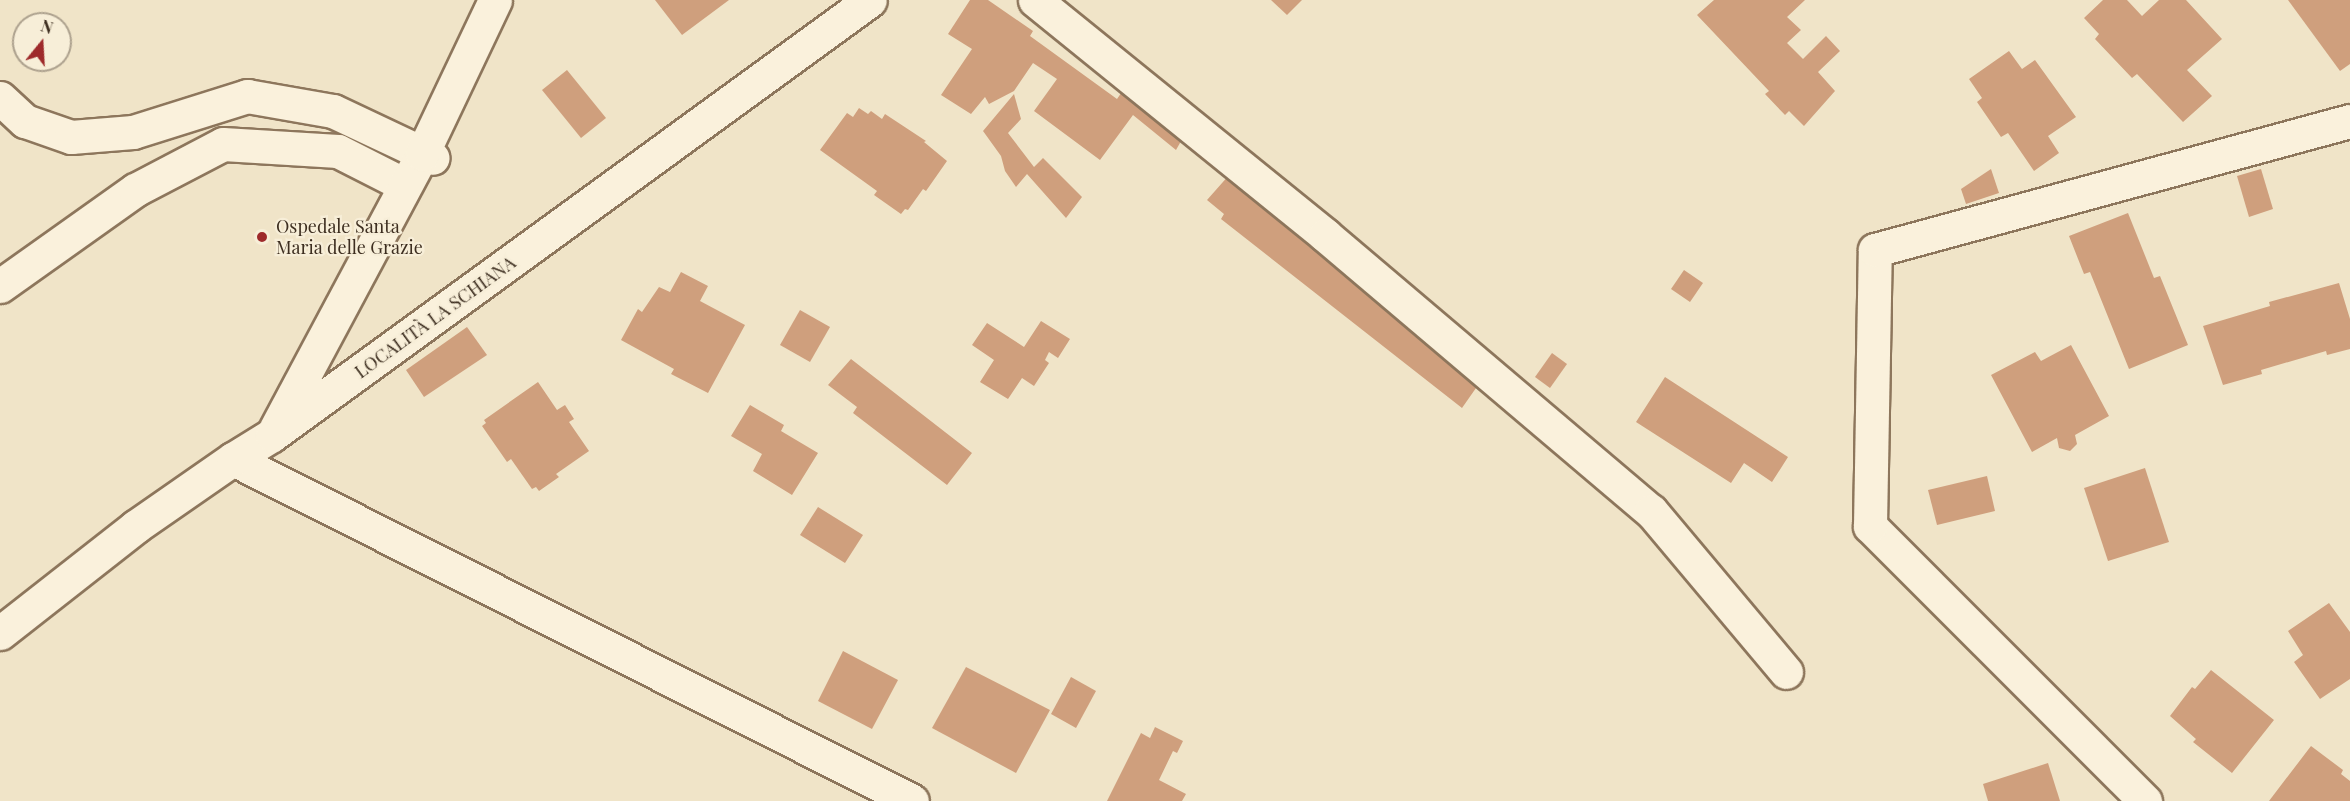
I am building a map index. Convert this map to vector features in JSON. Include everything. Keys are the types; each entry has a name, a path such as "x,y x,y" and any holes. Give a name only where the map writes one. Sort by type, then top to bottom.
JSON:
{"street":[{"path":"280,430 405,185 427,156 495,0"},
{"path":"280,430 427,156 500,0"},
{"name":"LOCALITÀ LA SCHIANA","path":"0,633 135,527 233,459 280,430 870,0"},
{"path":"1035,0 1325,235 1651,511 1786,672"},
{"path":"0,98 25,121 71,137 133,132 247,96 333,111 427,156"},
{"path":"2145,801 1870,526 1875,250 2350,122"},
{"path":"0,286 135,190 223,144 338,151 405,185"},
{"path":"233,459 912,801"}],"building":[{"path":"655,0 729,0 682,35"},
{"path":"970,0 988,0 1033,31 1030,36 1117,99 1126,86 1185,134 1176,150 1133,115 1100,160 1034,111 1057,79 1033,63 1014,91 989,104 985,97 971,114 941,95 972,49 948,34"},
{"path":"1271,0 1302,0 1287,15"},
{"path":"1714,0 1805,0 1787,17 1801,30 1787,43 1803,59 1826,36 1840,51 1818,72 1835,91 1804,126 1789,111 1785,115 1765,94 1769,91 1697,15"},
{"path":"2103,0 2127,0 2142,16 2159,0 2186,0 2222,39 2187,70 2212,96 2183,122 2137,74 2132,78 2095,39 2099,34 2084,18"},
{"path":"2288,0 2350,0 2350,64 2340,71"},
{"path":"2009,51 2022,69 2035,60 2076,117 2048,136 2059,153 2034,171 2008,133 2001,137 1977,102 1982,98 1969,79"},
{"path":"567,70 606,118 581,138 542,90"},
{"path":"1014,94 1021,119 1008,133 1034,167 1043,158 1082,197 1066,218 1027,174 1016,187 1005,171 1001,156 983,131"},
{"path":"859,108 868,114 871,111 882,119 885,114 926,141 924,142 947,161 926,191 923,189 908,210 905,209 901,214 874,195 877,191 820,150 847,113 853,117"},
{"path":"1991,169 1999,193 1966,204 1961,189"},
{"path":"2261,169 2273,209 2249,217 2237,176"},
{"path":"1230,174 1483,378 1462,408 1221,219 1224,214 1207,200"},
{"path":"2128,213 2154,278 2160,276 2188,345 2129,369 2090,272 2084,274 2069,236"},
{"path":"1684,270 1703,283 1690,302 1671,289"},
{"path":"681,272 708,286 700,301 745,325 708,393 671,374 674,369 621,340 638,309 642,312 659,287 670,292"},
{"path":"2339,283 2350,319 2350,349 2327,355 2326,351 2261,370 2262,374 2223,385 2203,326 2270,306 2269,302"},
{"path":"800,310 830,327 810,362 780,345"},
{"path":"1041,321 1070,339 1058,358 1049,352 1045,360 1049,363 1034,386 1022,378 1008,399 980,382 994,360 972,345 987,323 1024,347"},
{"path":"467,327 487,355 424,397 406,370"},
{"path":"2071,345 2109,416 2075,435 2077,444 2070,451 2059,448 2057,438 2032,452 1991,375 2035,352 2041,361"},
{"path":"1552,353 1567,364 1550,388 1535,377"},
{"path":"851,359 972,453 947,485 853,413 857,407 828,385"},
{"path":"1665,377 1788,457 1772,482 1744,463 1731,483 1636,422"},
{"path":"538,382 557,410 565,405 574,419 569,422 589,451 556,474 559,477 539,491 536,487 532,489 511,459 507,462 482,426 486,423 484,420"},
{"path":"750,405 784,425 781,431 818,453 792,495 753,471 762,454 731,436"},
{"path":"2145,468 2169,542 2108,561 2084,488"},
{"path":"1987,476 1995,511 1937,525 1928,490"},
{"path":"818,507 863,535 845,563 800,535"},
{"path":"2329,603 2350,632 2350,679 2320,699 2294,662 2303,655 2288,631"},
{"path":"843,651 898,680 872,729 818,701"},
{"path":"966,667 1050,710 1016,773 932,728"},
{"path":"2211,670 2274,720 2232,773 2193,742 2196,739 2170,716 2192,687 2195,689"},
{"path":"1071,677 1096,691 1076,728 1051,714"},
{"path":"1155,727 1183,741 1177,753 1173,751 1159,780 1186,794 1182,801 1107,801 1141,733 1150,738"},
{"path":"2311,746 2343,770 2341,774 2350,781 2350,801 2269,801"},
{"path":"2048,763 2060,801 1988,801 1983,784"}],"place":[{"name":"Ospedale Santa Maria delle Grazie","path":"262,237"}]}
